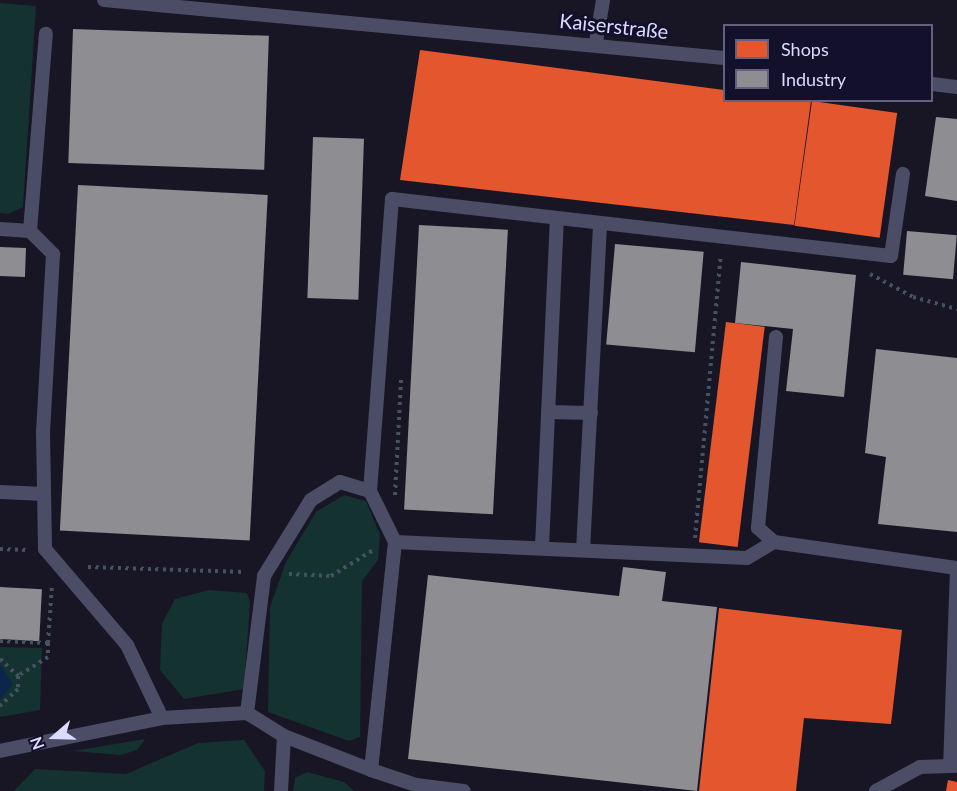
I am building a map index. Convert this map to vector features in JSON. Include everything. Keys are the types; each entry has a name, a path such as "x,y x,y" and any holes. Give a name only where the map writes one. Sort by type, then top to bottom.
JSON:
{"lane":[{"name":"Kaiserstraße","path":"104,0 596,42 723,58"},
{"path":"596,42 603,0"},
{"path":"30,231 46,34"},
{"path":"933,84 957,87"},
{"path":"371,770 395,542 370,490 392,199 891,256 903,174"},
{"path":"542,548 557,219"},
{"path":"583,550 600,224"},
{"path":"0,229 30,231 53,254 44,494 45,549 127,645 162,718"},
{"path":"776,337 758,528 774,542 957,568 953,766 920,767 876,791"},
{"path":"548,412 591,413"},
{"path":"247,713 264,576 311,500 340,482 370,490"},
{"path":"0,492 44,494"},
{"path":"395,542 747,558 774,542"},
{"path":"0,751 162,718 247,713 284,736 371,770 434,789 464,791"},
{"path":"281,791 284,736"}],"path":[{"path":"695,544 722,249"},
{"path":"0,549 26,550"},
{"path":"0,641 48,643 48,657 18,675"},
{"path":"0,659 18,675 18,689 0,706"}],"green space":[{"path":"0,3 36,6 23,207 8,214 0,213"},
{"path":"344,495 366,501 380,535 378,560 362,581 360,737 349,741 268,712 270,607 286,562 316,512"},
{"path":"209,590 247,593 250,602 244,689 184,699 160,670 162,624 175,599"},
{"path":"0,647 42,648 40,710 0,717"},
{"path":"145,739 137,750 121,755 73,751"},
{"path":"244,740 265,771 264,791 14,791 35,769 126,774 198,743"},
{"path":"307,772 344,782 354,791 293,791 295,778"}],"water":[{"path":"0,665 13,684 0,700"}],"building: Shops":[{"path":"420,50 723,90 723,102 811,102 794,225 400,180"},
{"path":"812,102 897,113 880,238 794,226"},
{"path":"726,322 765,327 738,547 699,542"},
{"path":"719,608 902,630 891,724 804,718 796,791 699,791"},
{"path":"948,780 957,782 957,791 946,791"}],"building: Industry":[{"path":"73,29 269,36 264,170 68,163"},
{"path":"936,117 957,119 957,201 925,196"},
{"path":"313,137 364,139 358,300 307,298"},
{"path":"78,185 268,195 250,540 60,531"},
{"path":"419,225 508,230 493,514 404,510"},
{"path":"907,231 957,235 953,279 903,275"},
{"path":"615,244 704,252 695,352 606,345"},
{"path":"0,247 26,248 25,277 0,276"},
{"path":"741,262 856,275 844,397 786,391 793,329 735,323"},
{"path":"876,349 957,358 957,532 878,524 886,457 865,453"},
{"path":"623,567 666,572 662,601 717,607 697,791 408,759 428,575 619,596"},
{"path":"0,587 42,589 39,641 0,639"}]}
